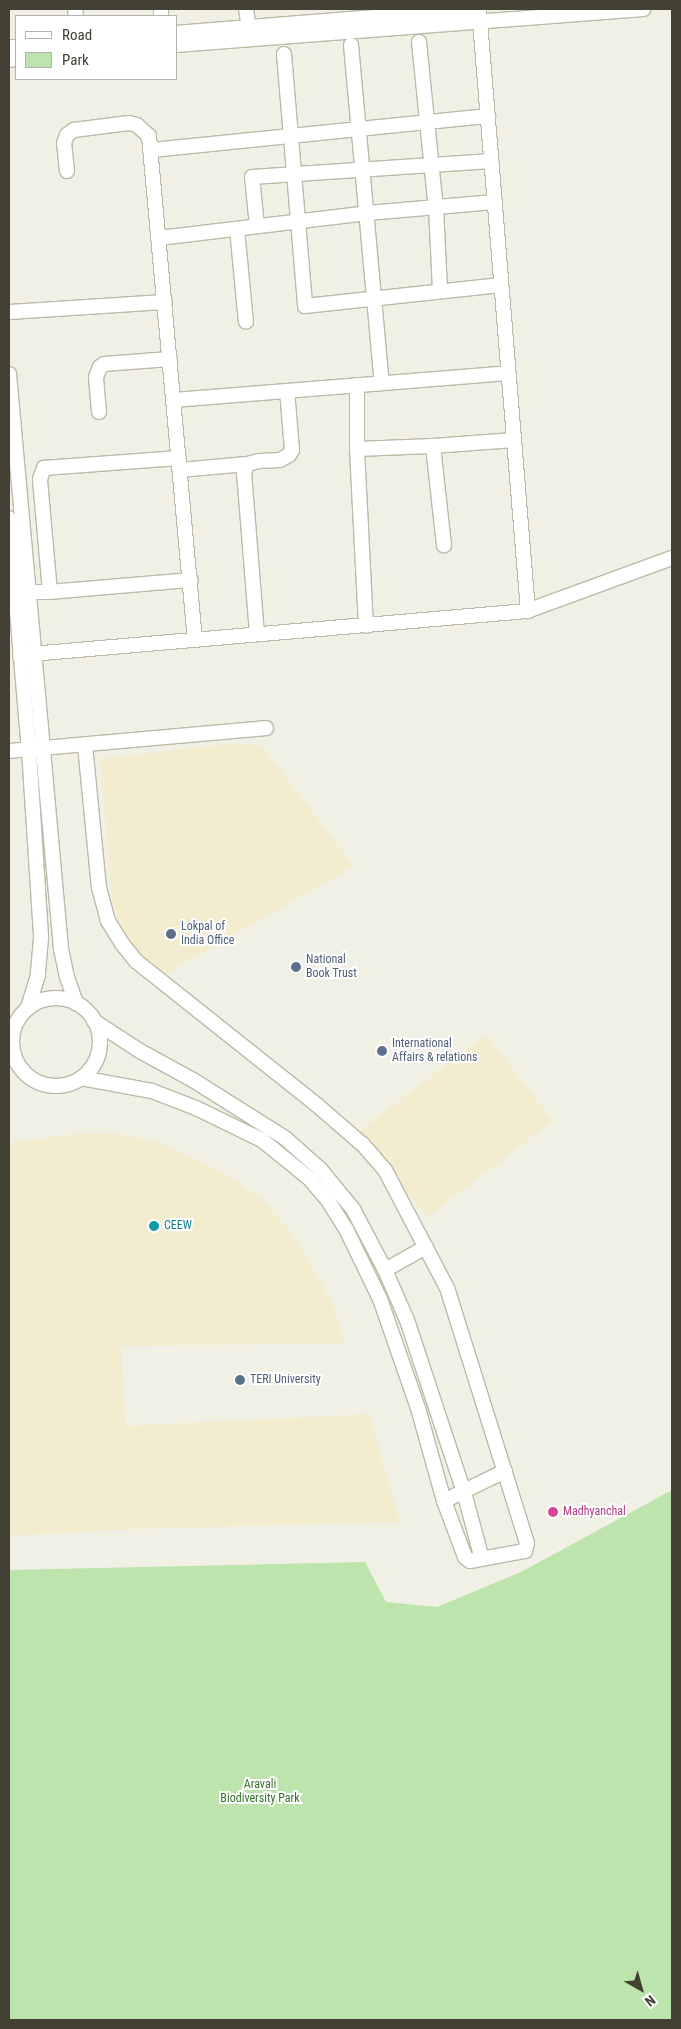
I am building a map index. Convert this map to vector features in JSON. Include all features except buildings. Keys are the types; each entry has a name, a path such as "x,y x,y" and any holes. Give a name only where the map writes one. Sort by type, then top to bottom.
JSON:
{"street":[{"path":"246,9 249,27"},
{"path":"178,33 249,27 335,14 419,11 478,12 644,9"},
{"path":"178,45 478,12"},
{"path":"478,12 528,611"},
{"path":"419,42 436,208 440,291"},
{"path":"351,45 358,129 368,212 382,383"},
{"path":"284,54 305,306 501,285"},
{"path":"152,150 488,116"},
{"path":"67,171 64,138 80,128 129,123 137,125 149,136 152,150 195,640"},
{"path":"257,226 252,177 491,161"},
{"path":"159,238 368,212 495,202"},
{"path":"238,229 246,322"},
{"path":"9,312 165,302"},
{"path":"99,412 96,377 100,367 104,364 170,359"},
{"path":"174,400 508,373"},
{"path":"9,374 11,425 27,592 18,612"},
{"path":"357,385 357,449 366,626"},
{"path":"50,592 40,478 44,468 247,464 259,461 280,460 289,455 292,450 287,390"},
{"path":"357,449 514,440"},
{"path":"433,446 444,545"},
{"path":"247,464 244,474 257,634"},
{"path":"9,518 18,612 43,749 62,949 67,977 76,1003"},
{"path":"27,654 528,611 672,558"},
{"path":"27,592 50,592 190,580"},
{"path":"27,654 29,750 41,938 38,975 28,1008"},
{"path":"9,751 266,728"},
{"path":"81,1078 152,1091 188,1104 262,1140 281,1153 310,1179 329,1202 346,1229 380,1300 418,1408 444,1502 465,1557 470,1561 521,1554 527,1547 505,1471 446,1288 385,1170 362,1144 317,1104 166,987 136,961 123,946 108,921 98,888 85,745"},
{"path":"55,998 76,1003 94,1021 99,1034 98,1052 92,1066 81,1078 64,1085 44,1085 27,1076 20,1068 13,1052 13,1034 20,1018 28,1008 38,1002 55,998"},
{"path":"94,1021 140,1052 193,1080 286,1138 337,1187 353,1209 386,1270 407,1320 464,1492 482,1559"},
{"path":"386,1270 426,1248"},
{"path":"444,1502 505,1471"}],"shaded area":[{"path":"227,744 261,745 354,866 162,976 134,945 120,924 112,899 100,759"},
{"path":"486,1035 553,1121 427,1217 358,1132"},
{"path":"115,1133 159,1143 205,1163 235,1179 263,1201 289,1230 307,1257 334,1306 345,1343 121,1346 126,1426 369,1414 400,1522 133,1529 9,1536 9,1143 76,1134"}],"green space":[{"name":"Aravali Biodiversity Park","path":"672,1490 672,2020 9,2020 9,1570 365,1562 386,1602 437,1607 521,1572"}],"place":[{"name":"Lokpal of India Office","path":"171,934"},
{"name":"National Book Trust","path":"296,967"},
{"name":"International Affairs & relations","path":"382,1051"},
{"name":"CEEW","path":"154,1226"},
{"name":"TERI University","path":"240,1380"},
{"name":"Madhyanchal","path":"553,1512"}]}
